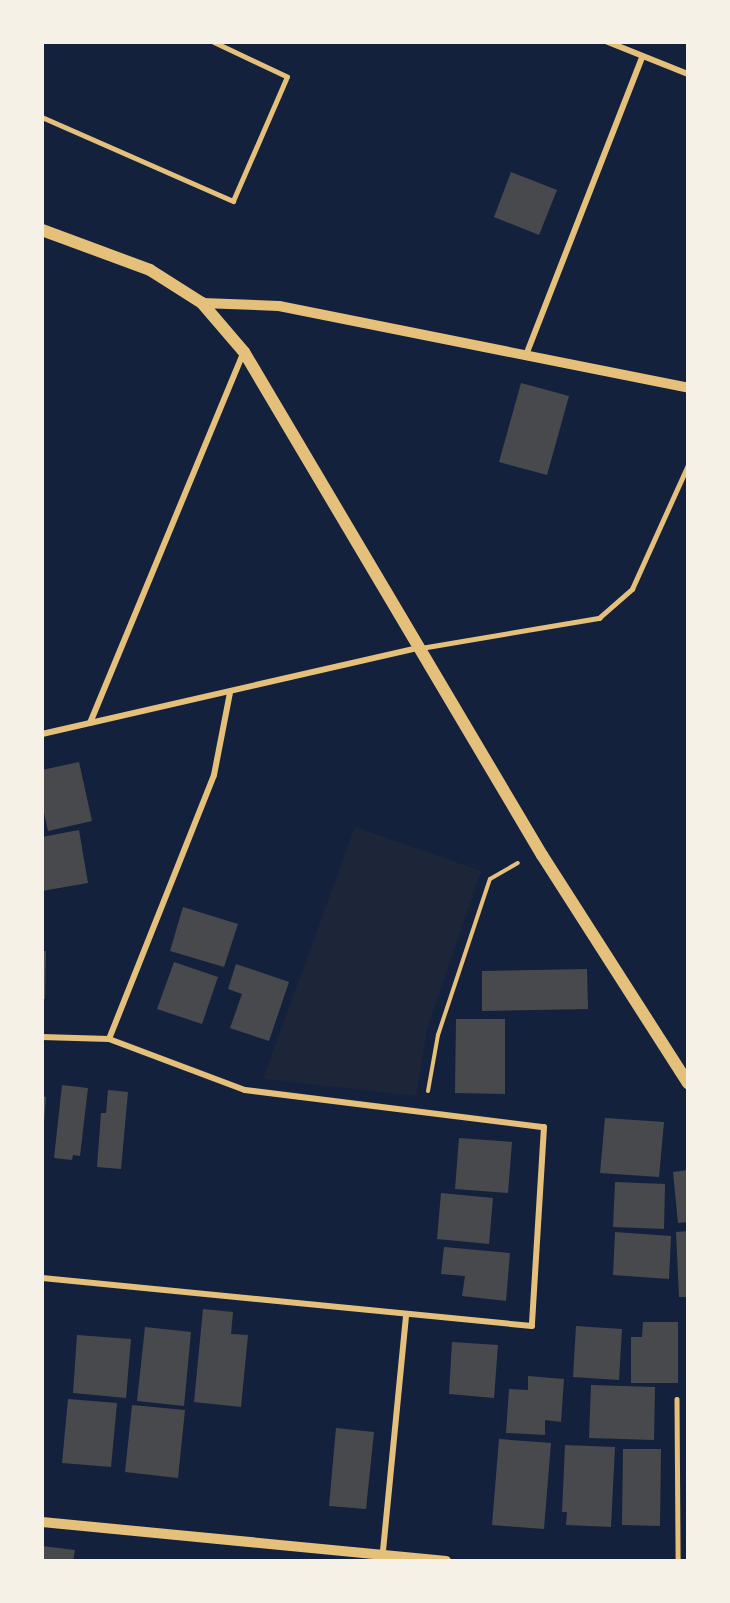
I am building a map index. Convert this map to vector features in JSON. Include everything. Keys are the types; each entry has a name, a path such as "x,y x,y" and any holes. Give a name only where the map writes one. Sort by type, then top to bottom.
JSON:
{"main road":[{"path":"42,230 150,270 202,303 244,352 295,432 418,648 542,855 688,1083"}],"street":[{"path":"608,42 642,58 688,74"},
{"path":"526,355 642,58"},
{"path":"202,303 279,306 688,388"},
{"path":"90,723 244,352"},
{"path":"42,734 230,693 418,648"},
{"path":"109,1039 214,776 230,693"},
{"path":"42,1037 109,1039 245,1090 544,1127 532,1326 42,1278"},
{"path":"382,1558 406,1315"},
{"path":"42,1522 382,1558 446,1561"}],"lane":[{"path":"42,117 233,201 287,76 213,42"},
{"path":"418,648 599,618 632,589 688,465"},
{"path":"676,1399 678,1561"}],"path":[{"path":"424,1112 438,1035 490,879 510,866 542,855"}],"shaded area":[{"path":"355,827 481,871 427,1029 416,1096 263,1079"}],"building":[{"path":"511,172 557,190 539,235 494,217"},
{"path":"521,383 569,396 547,475 499,462"},
{"path":"79,762 92,821 48,831 42,803 42,770"},
{"path":"79,830 88,883 42,891 42,837"},
{"path":"183,907 238,924 224,967 170,951"},
{"path":"42,951 46,951 45,999 42,999"},
{"path":"174,962 218,977 202,1024 157,1009"},
{"path":"236,964 289,982 269,1041 230,1028 242,994 228,989"},
{"path":"587,969 588,1009 482,1011 482,971"},
{"path":"456,1019 505,1019 505,1094 455,1093"},
{"path":"62,1085 88,1088 80,1156 73,1155 72,1160 54,1158"},
{"path":"108,1090 128,1092 121,1169 97,1167 101,1113 106,1113"},
{"path":"42,1096 46,1097 44,1122 42,1122"},
{"path":"605,1118 664,1122 659,1177 600,1173"},
{"path":"459,1138 512,1142 508,1193 455,1189"},
{"path":"688,1170 688,1222 678,1223 673,1172"},
{"path":"615,1182 665,1184 664,1229 613,1227"},
{"path":"441,1193 493,1198 489,1244 437,1239"},
{"path":"688,1231 688,1297 679,1297 676,1232"},
{"path":"615,1232 671,1236 669,1279 613,1275"},
{"path":"444,1247 510,1253 506,1301 462,1296 465,1276 441,1274"},
{"path":"203,1309 233,1312 231,1334 248,1335 241,1407 194,1402"},
{"path":"643,1322 678,1322 678,1383 631,1383 631,1337 642,1337"},
{"path":"576,1326 622,1329 619,1380 573,1377"},
{"path":"145,1327 191,1332 184,1406 137,1401"},
{"path":"77,1335 131,1339 126,1398 73,1393"},
{"path":"452,1342 498,1345 494,1398 449,1394"},
{"path":"528,1376 564,1379 561,1422 545,1420 545,1435 506,1433 509,1389 528,1390"},
{"path":"591,1385 655,1387 654,1440 589,1438"},
{"path":"68,1399 117,1403 111,1467 62,1463"},
{"path":"132,1405 185,1410 178,1478 125,1472"},
{"path":"336,1428 374,1432 366,1509 329,1506"},
{"path":"499,1439 551,1443 544,1529 492,1525"},
{"path":"565,1445 615,1447 611,1527 566,1525 567,1512 562,1512"},
{"path":"623,1449 661,1449 660,1526 622,1525"},
{"path":"42,1546 75,1550 73,1561 42,1561"}]}
